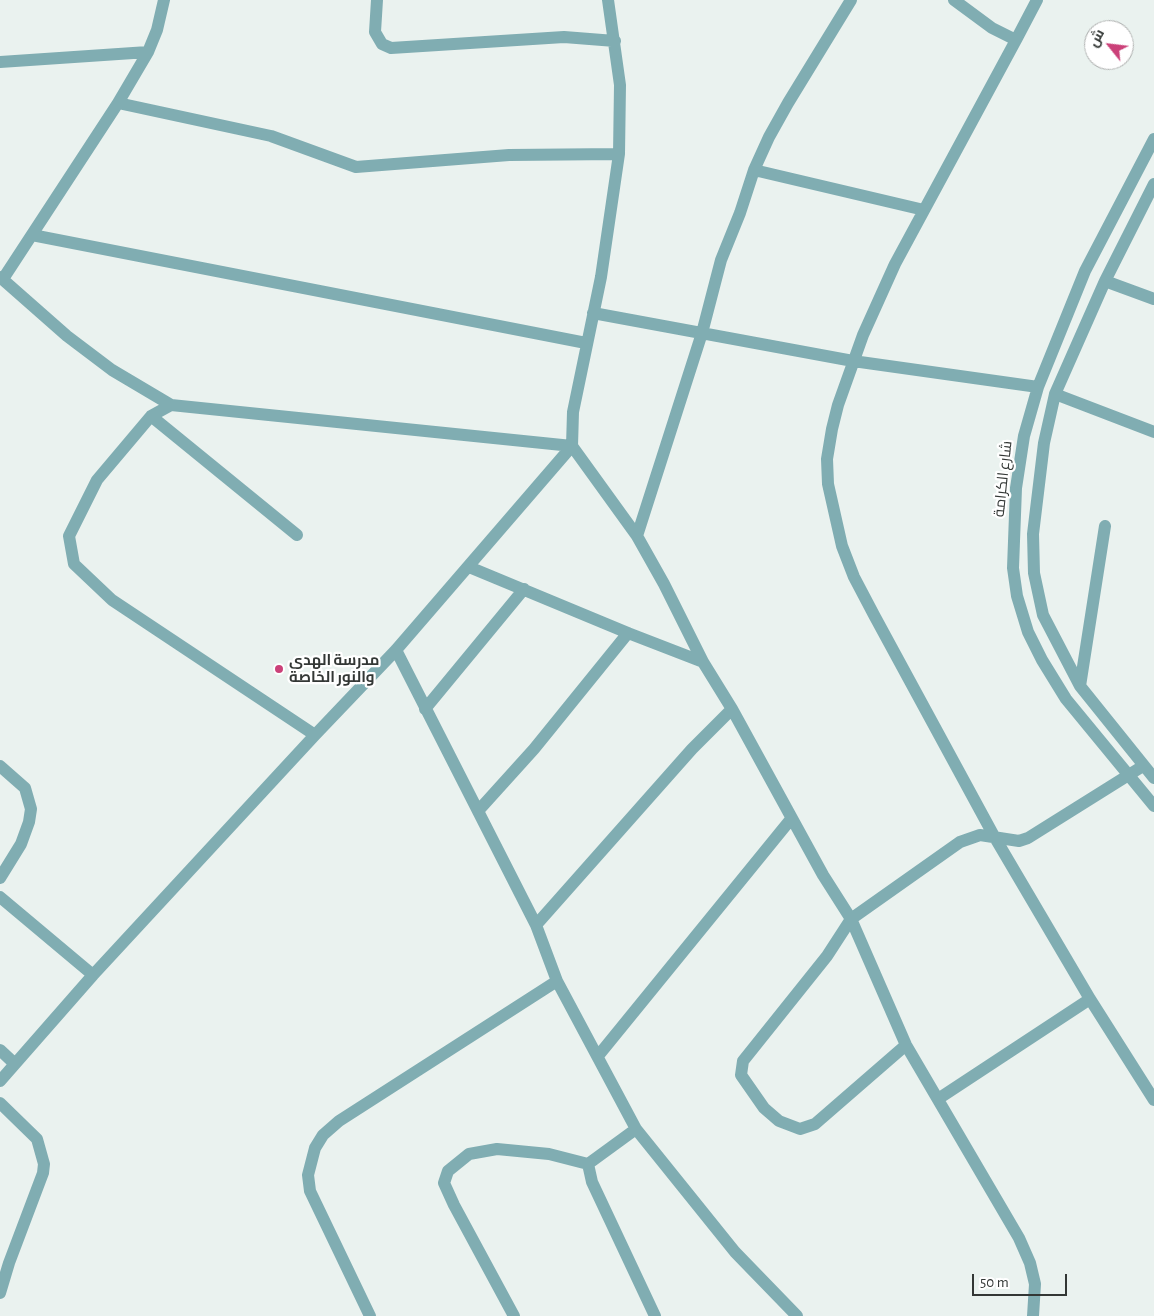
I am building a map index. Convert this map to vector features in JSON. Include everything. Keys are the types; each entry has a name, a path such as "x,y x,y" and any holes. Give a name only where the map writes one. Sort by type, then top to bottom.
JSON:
{"street":[{"path":"164,0 148,52 118,104 32,235 1,278 67,336 112,370 171,405 572,446"},
{"path":"378,0 375,32 382,44 391,48 564,37 615,41"},
{"path":"608,0 620,85 619,154 611,218 594,313 586,343 573,412 572,446 637,536 664,584 703,662 732,709 823,875 851,919 906,1046 1019,1238 1030,1263 1035,1284 1033,1316"},
{"path":"637,536 702,333 721,260 740,213 754,170 768,137 851,0"},
{"path":"954,0 992,28 1016,40"},
{"path":"1037,0 924,210 862,335 838,405 828,459 828,484 842,546 862,592 994,836 1090,999 1154,1100"},
{"path":"0,62 148,52"},
{"path":"118,104 272,136 356,167 509,155 619,154"},
{"name":"شارع الكرامة","path":"1154,139 1085,271 1038,387 1024,436 1016,488 1013,568 1017,596 1028,632 1066,699 1154,806"},
{"path":"754,170 924,210"},
{"path":"1154,184 1105,281 1055,394 1044,444 1033,534 1034,573 1043,615 1080,686 1154,778"},
{"path":"32,235 586,343"},
{"path":"1105,281 1154,299"},
{"path":"594,313 853,361 1038,387"},
{"path":"1055,394 1154,432"},
{"path":"171,405 151,416 97,480 69,536 74,564 112,600 315,734"},
{"path":"151,416 297,535"},
{"path":"0,1081 93,975 315,734 396,650 572,446"},
{"path":"1080,686 1105,526"},
{"path":"469,567 628,634 703,662"},
{"path":"425,709 524,589"},
{"path":"478,811 534,749 628,634"},
{"path":"396,650 536,925 557,981 636,1130 735,1252 797,1316"},
{"path":"536,925 686,757 732,709"},
{"path":"0,766 25,788 31,810 21,844 0,878"},
{"path":"906,1046 815,1124 800,1129 779,1122 764,1108 741,1074 743,1061 821,963 851,919 960,842 980,835 1019,841 1028,838 1143,766"},
{"path":"598,1056 791,819"},
{"path":"0,897 93,975"},
{"path":"370,1316 310,1191 308,1175 315,1148 323,1135 339,1121 557,981"},
{"path":"938,1099 1090,999"},
{"path":"0,1050 15,1064"},
{"path":"0,1103 37,1139 44,1164 40,1181 0,1292"},
{"path":"512,1315 444,1183 448,1172 469,1154 496,1149 549,1154 588,1164 636,1130"},
{"path":"588,1164 592,1182 655,1316"}],"place":[{"name":"مدرسة الهدى والنور الخاصة","path":"279,669"}]}
